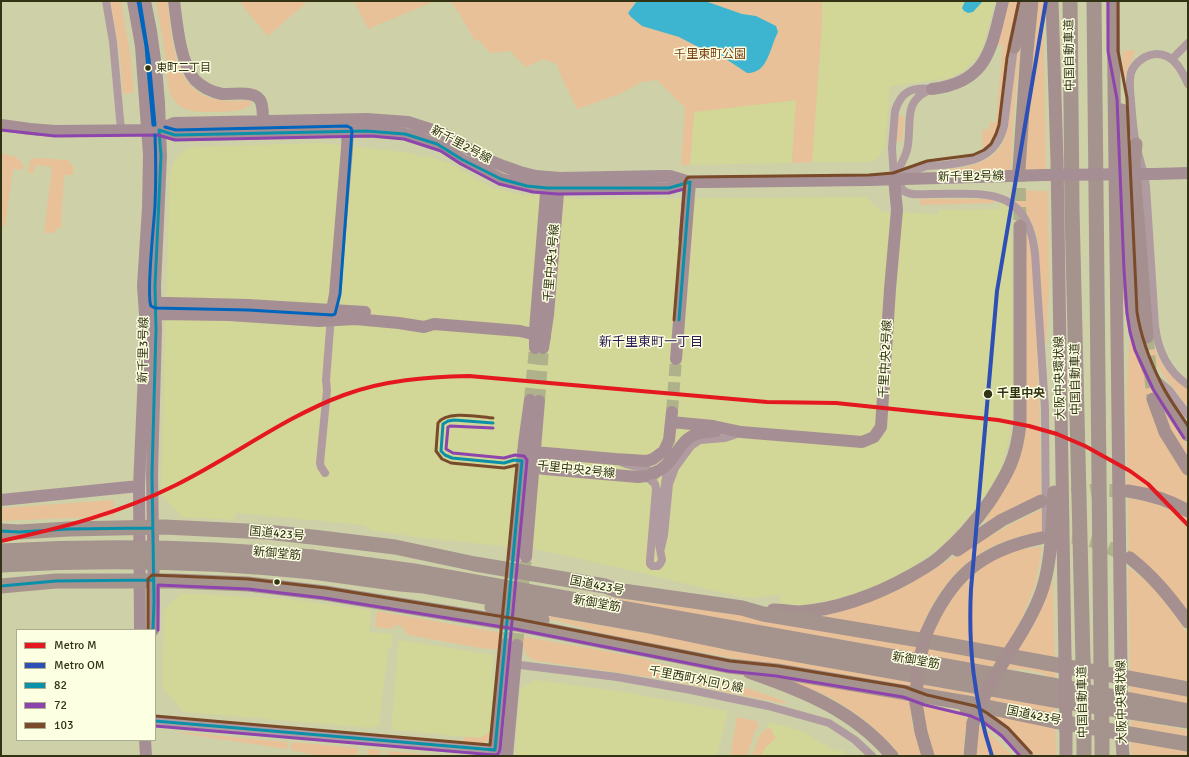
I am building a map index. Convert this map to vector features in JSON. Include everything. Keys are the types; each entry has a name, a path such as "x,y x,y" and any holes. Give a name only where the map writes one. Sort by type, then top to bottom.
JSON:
{"highway":[{"name":"中国自動車道","path":"1070,1 1072,209 1084,756"},
{"name":"中国自動車道","path":"1094,1 1102,756"},
{"name":"国道423号","path":"1,532 146,528 244,531 380,545 605,586 616,590 742,608 763,614 932,642 1188,689"},
{"path":"1,537 19,532"},
{"name":"新御堂筋","path":"1,551 72,548 170,548 266,553 400,584 424,586 501,599 644,625 726,642 1054,700 1188,721"},
{"name":"新御堂筋","path":"1,565 94,561 312,564 414,571 1052,685 1188,711"},
{"path":"414,571 456,573 604,591 616,590"},
{"path":"1,577 56,581"},
{"name":"国道423号","path":"1,586 56,581 147,580 248,584 325,593 501,622 632,646 729,666 778,671 973,704 1054,721 1188,744"},
{"path":"400,584 562,625 632,646"}],"main road":[{"path":"1014,47 1024,1"},
{"path":"1019,169 1032,1"},
{"name":"大阪中央環状線","path":"1052,1 1066,756"},
{"name":"大阪中央環状線","path":"1113,1 1123,756"},
{"path":"1113,51 1122,98 1129,270 1132,313 1135,331 1140,348 1152,376 1170,408 1188,435"},
{"path":"1136,144 1134,166 1147,337"},
{"path":"742,608 798,612 834,606 865,597 890,587 942,556 980,516 1008,472 1017,444 1020,423 1020,226"},
{"path":"970,756 973,723 987,689 1026,626 1040,596 1047,569 1053,507 1055,412 1060,393"},
{"path":"1153,399 1165,432 1188,469"},
{"path":"1128,490 1153,496 1188,511"},
{"path":"942,556 951,554 1002,520 1041,501"},
{"path":"928,756 920,732 916,703 918,666 926,634 932,619 945,596 960,578 974,565 984,558 1007,547 1041,538"},
{"path":"1130,558 1159,584 1188,622"},
{"path":"729,666 774,680 838,710 872,733 892,756"},
{"path":"904,692 926,700 973,711 985,717 1002,729 1027,756"}],"street":[{"path":"106,1 113,42 121,130"},
{"name":"新千里3号線","path":"133,1 154,130 161,156 155,286 152,474 146,528 147,580"},
{"name":"新千里3号線","path":"145,1 156,67 159,103 149,156 148,208 142,286 146,328 139,486 146,528"},
{"path":"174,1 184,59 187,69 195,80 203,86 220,94 248,94 256,96 261,102 263,121"},
{"path":"894,178 892,148 895,111 902,96 909,91 923,88 932,89 951,86 970,77 984,62 991,46 1003,1"},
{"path":"1172,59 1188,44"},
{"name":"新千里2号線","path":"894,178 928,166 975,160 987,154 995,147 1004,126 1014,47"},
{"path":"1188,84 1178,66 1172,59 1160,54 1153,54 1140,61 1132,71 1130,78 1136,144 1143,166 1146,186 1155,326 1158,342 1160,350 1168,366 1188,385"},
{"path":"894,178 907,150 912,106 920,95 932,89"},
{"path":"325,473 320,467 320,463 348,119"},
{"name":"新千里2号線","path":"154,130 174,123 348,119 373,119 408,122 442,133 486,159 553,183"},
{"name":"新千里2号線","path":"1,125 55,131 154,130 175,135 347,131 371,131 405,134 443,147 463,160 501,179 527,186 553,183 669,188 690,182 869,180 894,178 1188,173"},
{"name":"新千里2号線","path":"894,178 905,191 917,194 992,195 1006,201 1018,210 1026,220 1032,237 1035,253 1045,409 1045,518 1047,569"},
{"name":"千里中央2号線","path":"527,455 647,461 653,459 664,451 669,440 671,417 741,432 862,442 874,437 881,427 897,210 894,178"},
{"path":"676,359 690,182"},
{"name":"千里中央1号線","path":"331,315 352,311 399,315 425,319 434,324 520,331 539,342 548,315 553,183"},
{"path":"144,309 248,306 331,315"},
{"path":"1152,376 1165,386 1188,415"},
{"path":"527,455 534,467 520,556 527,455 535,400"},
{"path":"650,475 656,489 650,564 652,566 658,566 662,560 658,538 662,494 667,471 678,451 679,440 671,417"},
{"name":"千里中央2号線","path":"534,467 638,477 650,475 665,467 690,437 697,434 727,430"},
{"path":"660,552 664,535 668,490 670,479 675,468 691,446 700,440 725,438 741,432"},
{"name":"千里中央2号線","path":"615,459 628,466 645,468 650,475"},
{"path":"650,475 658,480 662,494"},
{"path":"1,500 139,486"},
{"path":"140,629 147,580"},
{"path":"147,580 153,629"},
{"path":"156,721 497,754 511,644"},
{"path":"507,756 509,664"},
{"name":"千里西町外回り線","path":"509,664 624,678 768,706 829,723 855,740 872,756"},
{"path":"145,741 146,756"}],"shaded area":[{"path":"822,1 995,1 983,47 975,60 964,70 950,78 890,86 885,146 881,155 877,159 870,162 812,162 822,23"},
{"path":"796,100 792,163 690,165 694,112"},
{"path":"319,143 405,152 416,154 416,156 431,157 452,165 493,188 517,194 583,199 866,197 882,212 938,215 938,210 1000,209 1000,203 1004,204 1011,210 1013,398 1010,435 1001,468 988,491 968,518 939,548 916,565 879,585 863,591 832,600 803,605 779,605 781,593 756,598 739,597 536,549 420,538 372,531 364,525 236,513 235,520 182,517 161,495 170,173 173,164 179,155 187,149 194,147"},
{"path":"181,593 287,599 371,610 369,632 393,634 391,648 388,648 379,726 374,726 372,728 183,712 162,687 164,610"},
{"path":"399,640 494,655 492,678 498,679 491,730 488,734 479,738 391,729"},
{"path":"535,680 619,691 728,711 717,756 515,756 520,689"},
{"path":"769,723 807,733 807,735 838,752 841,749 847,754 845,756 752,756 758,738 767,728"}],"green space":[{"path":"110,1 121,1 130,54 134,92 123,94 120,56"},
{"path":"156,1 167,1 173,46 177,61 183,75 191,86 203,95 219,100 250,100 250,106 236,111 211,112 196,111 185,108 177,103 169,88 165,53"},
{"path":"241,1 308,1 268,36 245,9"},
{"path":"354,1 435,1 368,29"},
{"name":"千里東町公園","path":"450,1 822,1 822,23 812,162 792,163 796,100 694,112 690,165 681,165 685,108 656,79 649,82 644,81 617,95 577,109 561,76 557,64 543,59 526,67 510,51 490,53 479,40 475,41 459,13"},
{"path":"1008,1 1020,1 1007,61 999,127 992,141 983,149 982,130 989,129 990,122 996,122 1003,45 997,45"},
{"path":"1037,1 1043,1 1046,170 1024,170"},
{"path":"1018,48 1020,49 1013,120 1011,170 949,171 950,169 969,166 986,160 993,155 1004,141 1009,122 1011,94"},
{"path":"1135,50 1126,76 1124,77 1122,51"},
{"path":"901,115 904,118 901,142 897,140 899,117"},
{"path":"1,154 17,158 24,167 21,170 13,169 5,226 2,226 1,230 1,171 3,163 1,162"},
{"path":"35,158 68,160 74,168 73,175 64,175 61,228 56,229 55,233 44,233 52,167 36,165 33,173 28,173 30,161"},
{"path":"1011,190 1048,191 1049,289 1046,342 1044,342 1038,242 1034,228 1028,216 1010,197"},
{"path":"920,199 987,199 994,200 994,203 920,205"},
{"path":"1025,229 1030,246 1036,328 1041,495 984,523 1008,481 1021,445"},
{"path":"1144,337 1152,339 1157,355 1165,368 1175,380 1188,390 1188,407 1157,365"},
{"path":"1130,339 1157,401 1152,398 1146,400 1171,451 1188,477 1188,504 1152,489 1127,485 1127,388"},
{"path":"1164,411 1188,448 1188,460 1173,436"},
{"path":"1128,498 1157,504 1188,518 1188,612 1134,555 1129,552"},
{"path":"114,500 114,516 1,521 1,508"},
{"path":"1042,509 1042,532 1018,537 989,548 966,563 956,573 939,594 932,606 926,618 921,635 821,617 861,605 898,590 1011,524"},
{"path":"1042,547 1036,582 1022,618 1005,650 932,637 945,608 964,583 976,572 989,563 1021,549"},
{"path":"1128,567 1152,587 1188,634 1188,683 1130,673"},
{"path":"1053,580 1055,659 1017,652 1035,622"},
{"path":"567,592 759,617 1055,669 1055,680 1043,674 1032,671 1019,669 1006,670"},
{"path":"377,611 633,656 731,683 785,701 786,704 662,679 538,661 528,656 523,645 500,650 408,635 402,626 394,625 393,629 375,627"},
{"path":"525,612 1055,705 1055,716 616,637"},
{"path":"776,676 911,701 911,720 921,756 901,756 874,728 853,712 819,692"},
{"path":"1130,683 1188,694 1188,704 1130,694"},
{"path":"923,703 948,710 969,719 964,736 963,756 934,756 924,718"},
{"path":"996,716 1055,727 1056,756 1033,756"},
{"path":"737,717 757,721 757,725 760,725 755,731 747,756 731,756"},
{"path":"1131,720 1188,730 1188,740 1131,730"},
{"path":"979,726 987,730 1013,756 976,756"},
{"path":"767,728 772,729 772,732 776,738 766,747 761,756 752,756 759,736"},
{"path":"491,730 491,737 482,744 463,744 464,737 482,737"},
{"path":"179,733 287,742 287,749"},
{"path":"1131,741 1188,751 1188,756 1131,756"},
{"path":"291,742 358,748 358,756 320,756 290,750"},
{"path":"367,749 381,750 380,756 367,756"},
{"path":"387,751 444,756 387,756"}],"water":[{"path":"637,1 705,1 742,14 756,16 776,26 778,32 764,64 760,69 747,73 717,53 708,52 679,37 642,26 628,13"},
{"path":"965,1 983,1 973,12 968,13 962,8"}],"tunnel":[{"path":"1019,169 1020,226"},
{"path":"1147,337 1153,399"},
{"path":"530,400 535,348"},
{"path":"539,401 543,348"},
{"path":"672,412 676,359"},
{"path":"1053,497 1094,490 1128,491"},
{"path":"1053,537 1073,537 1092,541 1127,557"},
{"path":"510,597 514,556"},
{"path":"517,645 526,557"},
{"path":"506,644 508,615"}],"metro line":[{"name":"OM","path":"992,756 981,715 974,674 970,632 971,589 997,291 1046,1"},
{"name":"M","path":"1,541 90,519 134,504 197,474 300,414 344,395 374,386 406,380 469,376 767,402 836,403 998,420 1029,426 1057,434 1085,446 1130,471 1148,484 1188,525"}],"transit line":[{"path":"138,1 146,46 153,125 155,125 149,59 140,2"},
{"name":"103","path":"674,320 685,182 687,178 869,175 893,173 927,161 973,155 984,150 991,144 999,125 1007,58 1019,1"},
{"name":"72","path":"1108,1 1108,51 1117,99 1124,270 1130,332 1135,350 1153,389 1184,438"},
{"name":"103","path":"1118,1 1118,51 1127,98 1137,312 1143,340 1153,366 1167,394 1188,426"},
{"path":"155,135 155,206 149,289 151,306 155,308 335,314 340,294 351,128 347,126 176,130 165,127"},
{"name":"72","path":"1,130 55,136 158,135 175,140 371,136 404,139 441,151 461,164 499,184 533,192 558,194 669,193 684,189 680,240"},
{"name":"82","path":"153,629 152,474 156,329 155,286 161,156 159,130 175,135 366,131 405,134 437,144 463,160 501,179 527,186 547,188 669,188 690,182 679,320"},
{"name":"103","path":"156,716 490,745 517,465 504,468 451,463 442,459 436,451 438,423 442,419 456,415 493,418"},
{"name":"82","path":"493,423 454,420 448,421 443,424 441,451 445,455 452,458 504,463 514,460 522,461"},
{"name":"72","path":"156,726 495,755 498,754 500,750 527,460 524,456 515,455 504,458 453,453 446,449 448,427 450,426 493,428"},
{"name":"82","path":"495,750 522,461"},
{"name":"82","path":"1,531 19,532 69,529 152,528"},
{"name":"103","path":"148,629 148,579 152,575 248,579 326,588 517,619 730,661 778,666 905,687 927,695 975,706 1008,728 1031,753"},
{"name":"82","path":"1,586 56,581 153,580"},
{"name":"72","path":"158,630 158,585 248,589 324,598 515,629 728,671 776,676 903,697 925,705 971,716 982,721 1002,736 1020,756"},
{"name":"82","path":"156,721 495,750"}],"place":[{"name":"東町二丁目","path":"148,68"},
{"name":"千里中央","path":"988,394"}],"district":[{"name":"新千里東町一丁目","path":"651,343"}]}
